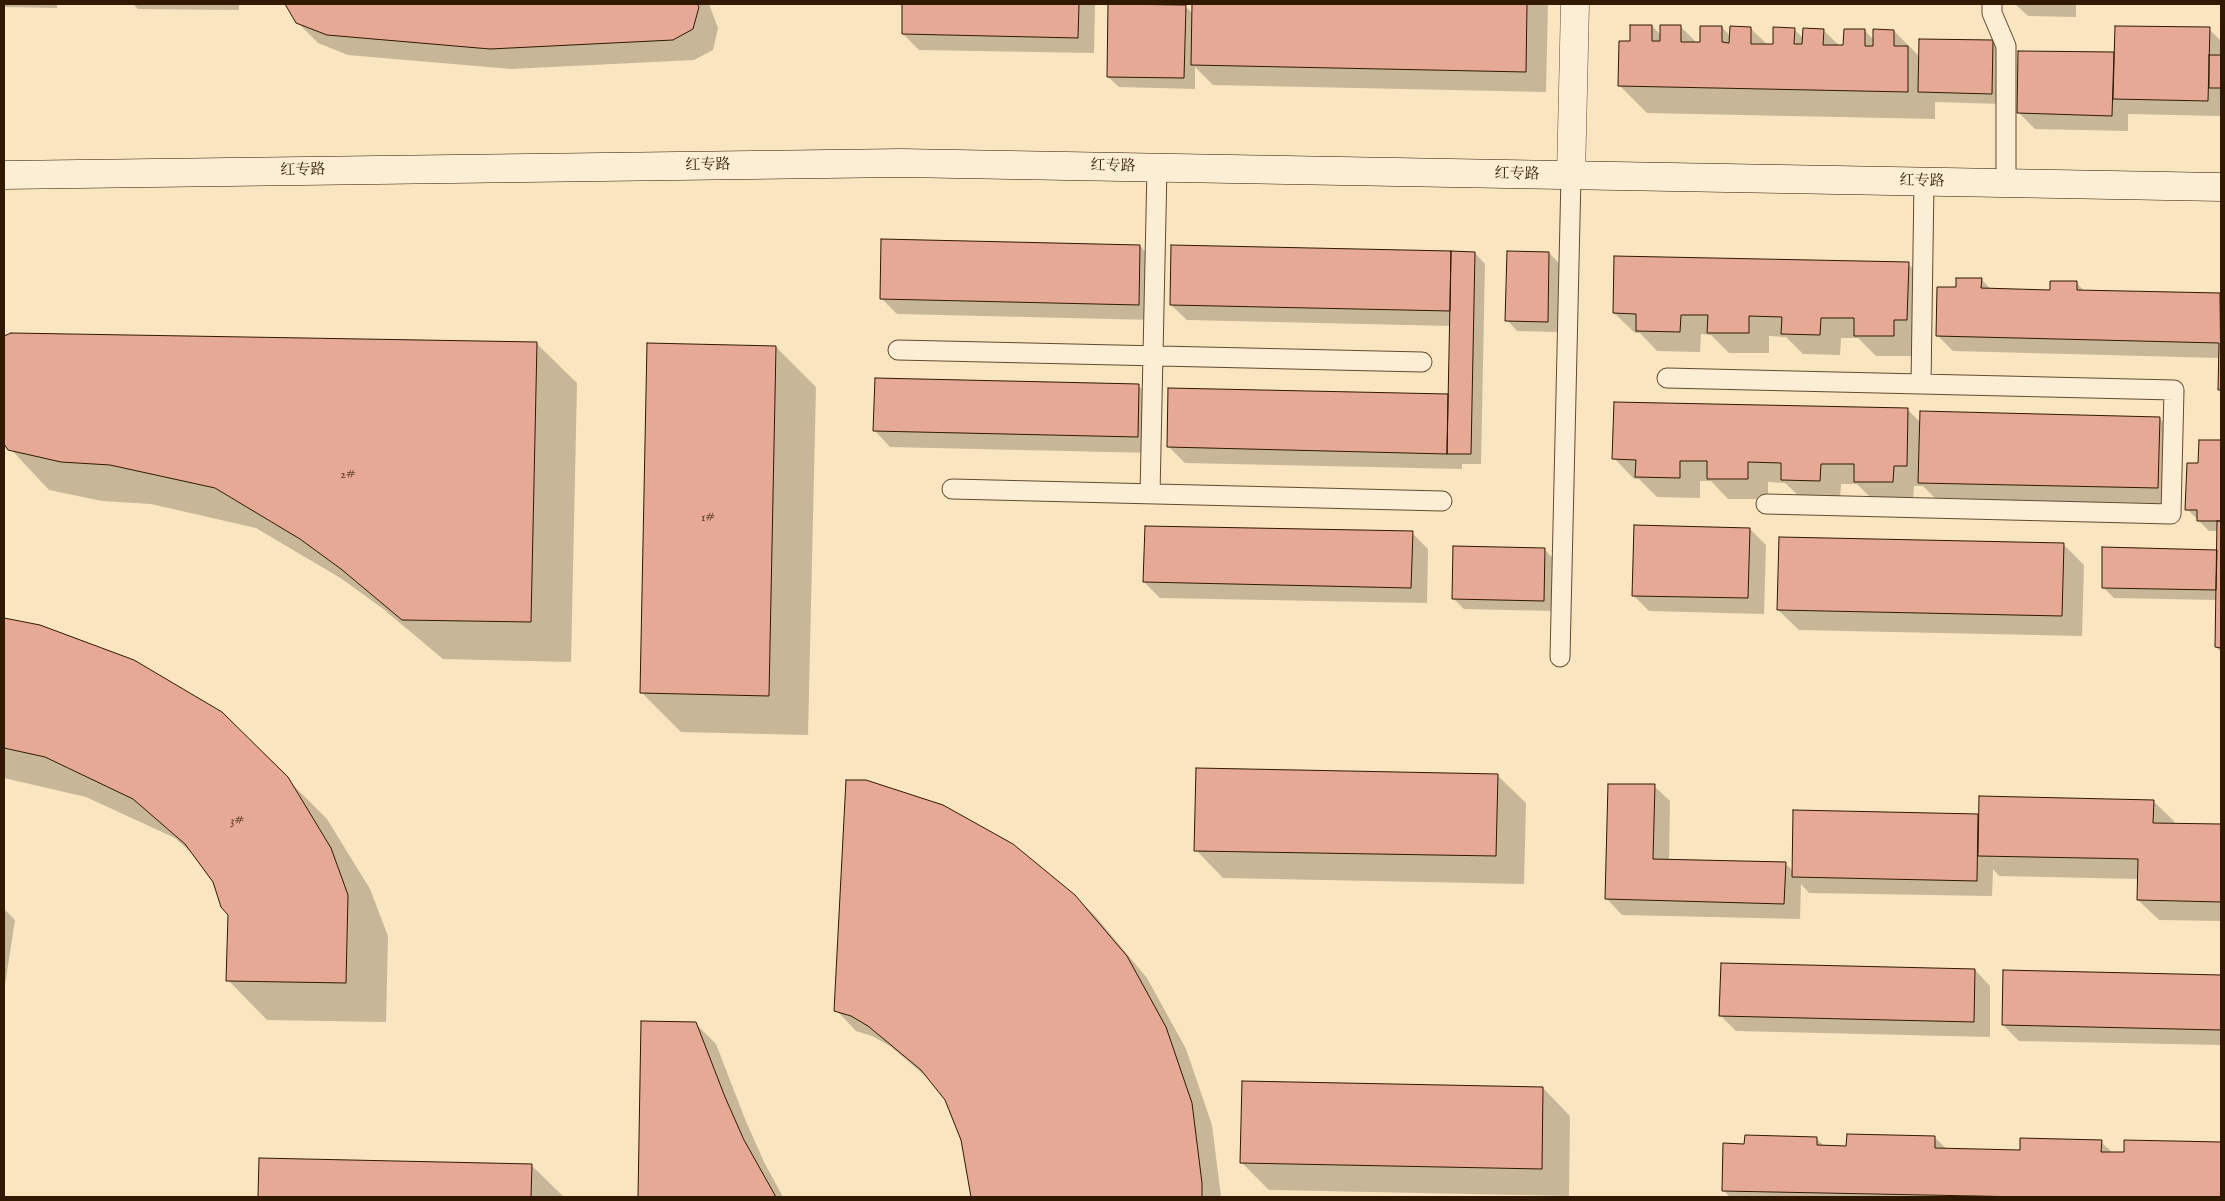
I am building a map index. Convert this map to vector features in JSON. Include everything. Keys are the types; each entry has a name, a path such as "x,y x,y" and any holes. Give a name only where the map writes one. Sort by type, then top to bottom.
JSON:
{"street":[{"path":"1571,176 1575,4"},
{"name":"红专路","path":"4,175 901,163 2221,187"}],"lane":[{"path":"1992,4 1992,13 2006,46 2006,183"},
{"path":"1150,494 1157,168"},
{"path":"1560,656 1571,176"},
{"path":"1921,384 1924,182"},
{"path":"898,350 1422,362"},
{"path":"1667,378 2174,390 2171,514 1766,504"},
{"path":"952,489 1442,500"}],"building":[{"path":"285,4 697,4 699,7 693,29 673,40 490,49 327,35 296,23"},
{"path":"902,4 1079,4 1078,38 902,34"},
{"path":"1108,4 1186,5 1184,78 1107,77"},
{"path":"1192,4 1527,4 1526,72 1191,65"},
{"path":"1630,25 1652,25 1652,41 1660,41 1660,25 1681,25 1681,42 1700,42 1700,26 1722,26 1722,42 1729,43 1730,26 1751,27 1751,44 1773,44 1773,27 1795,28 1794,44 1802,44 1803,28 1824,29 1823,45 1843,45 1844,29 1865,29 1865,46 1873,46 1873,29 1894,30 1894,46 1908,46 1908,92 1618,86 1619,41 1630,41"},
{"path":"2115,26 2210,27 2208,101 2113,99"},
{"path":"1919,39 1993,40 1992,94 1918,92"},
{"path":"2018,51 2114,52 2112,116 2017,113"},
{"path":"2209,55 2221,55 2221,88 2209,88"},
{"path":"881,239 1140,245 1139,305 880,299"},
{"path":"1171,245 1451,251 1450,311 1170,305"},
{"path":"1451,251 1475,252 1471,454 1447,454"},
{"path":"1507,251 1549,252 1548,322 1505,321"},
{"path":"1614,256 1909,262 1907,320 1894,320 1894,336 1854,336 1854,318 1821,318 1820,335 1781,334 1782,317 1749,316 1749,333 1707,333 1708,315 1681,315 1680,332 1636,331 1636,314 1613,313"},
{"path":"1956,278 1982,278 1981,288 2050,290 2050,281 2077,281 2077,290 2220,293 2221,390 2218,390 2219,343 1936,336 1937,287 1956,287"},
{"path":"11,333 537,342 531,622 402,620 341,569 300,539 215,488 110,465 61,462 8,450 4,444 4,336"},
{"path":"647,343 776,346 769,696 640,693"},
{"path":"875,378 1139,384 1138,437 873,431"},
{"path":"1168,388 1448,394 1447,454 1167,447"},
{"path":"1614,402 1908,408 1907,466 1894,466 1893,482 1854,482 1854,464 1821,464 1820,481 1781,480 1781,463 1748,462 1748,479 1707,479 1707,461 1680,461 1680,478 1635,477 1636,460 1612,459"},
{"path":"1920,411 2160,417 2158,488 1918,483"},
{"path":"2199,440 2221,440 2221,521 2197,521 2197,510 2185,510 2187,463 2198,463"},
{"path":"2217,521 2221,521 2221,648 2215,647"},
{"path":"1634,525 1750,528 1748,598 1632,596"},
{"path":"1145,526 1413,531 1411,588 1143,582"},
{"path":"1779,537 2064,543 2062,616 1777,610"},
{"path":"1453,546 1545,548 1544,601 1452,599"},
{"path":"2102,547 2217,550 2216,590 2102,588"},
{"path":"4,618 40,625 134,660 222,712 288,777 331,848 348,895 346,983 226,981 228,915 221,907 213,882 185,844 133,799 45,757 4,748"},
{"path":"1196,768 1498,774 1496,856 1194,851"},
{"path":"846,780 866,780 943,805 1013,844 1075,895 1127,956 1166,1027 1192,1103 1202,1197 971,1197 961,1140 945,1100 921,1070 868,1026 851,1016 834,1011"},
{"path":"1608,784 1655,784 1653,859 1786,862 1784,904 1605,899"},
{"path":"1979,796 2154,800 2153,823 2221,824 2221,902 2137,900 2138,859 1978,856"},
{"path":"1793,810 1978,814 1977,881 1792,877"},
{"path":"1721,963 1975,969 1974,1022 1719,1016"},
{"path":"2003,970 2221,975 2221,1030 2002,1025"},
{"path":"641,1021 696,1022 744,1140 776,1197 638,1197"},
{"path":"1242,1081 1543,1087 1542,1169 1240,1163"},
{"path":"1847,1134 1935,1136 1935,1148 2020,1150 2020,1138 2102,1140 2101,1152 2124,1152 2124,1140 2221,1142 2221,1197 2027,1197 1722,1191 1723,1143 1744,1144 1745,1135 1817,1137 1817,1145 1846,1146"},
{"path":"259,1158 532,1164 531,1197 258,1197"}]}
